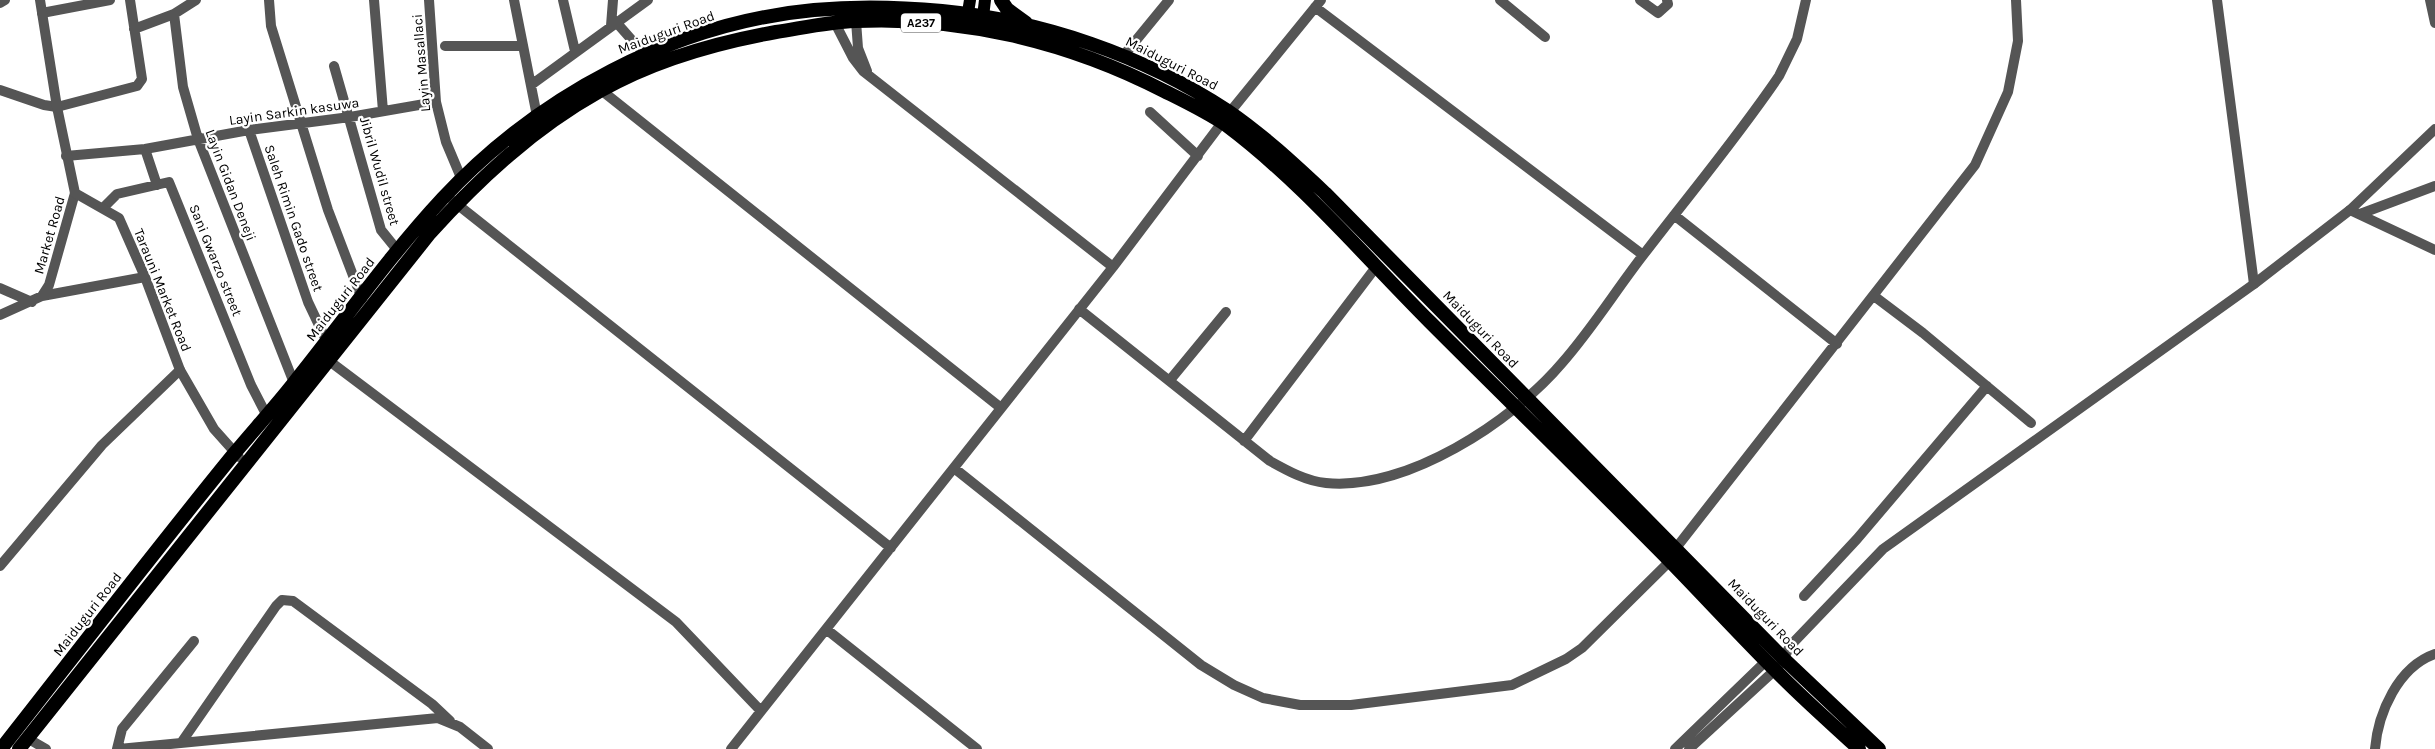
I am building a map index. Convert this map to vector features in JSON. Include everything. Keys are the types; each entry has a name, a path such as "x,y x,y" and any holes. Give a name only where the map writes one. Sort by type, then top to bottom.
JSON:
{"highway":[{"path":"921,9 948,0"},
{"path":"1001,0 1007,9 1032,27"},
{"name":"Maiduguri Road","path":"1,749 240,458 328,360 430,233 462,180 494,150 537,116 581,87 645,55 716,30 796,13 856,8 921,9 982,23 1032,27 1124,55 1163,74 1290,161 1325,193 1670,561 1776,661 1879,749"},
{"name":"Maiduguri Road","path":"23,744 240,458 267,416 362,299 398,251 451,200 552,120 601,90 638,72 678,56 735,39 856,21 966,20"},
{"name":"Maiduguri Road","path":"982,23 1020,37 1086,56 1126,72 1226,118 1323,209 1376,267 1676,548 1776,661 1859,749"}],"main road":[{"path":"966,20 970,0"},
{"path":"982,23 985,0"}],"street":[{"path":"0,2 5,0"},
{"path":"40,0 66,156 76,193"},
{"path":"42,14 110,0"},
{"path":"0,90 44,106 57,107 137,86 141,83 142,79 130,0"},
{"path":"134,29 174,14 196,0"},
{"path":"269,0 271,26 328,210 362,299"},
{"path":"374,0 383,111"},
{"name":"Layin Masallaci","path":"429,0 436,102 446,142 462,180"},
{"path":"514,0 537,116"},
{"path":"563,0 575,51"},
{"path":"613,0 614,24 645,55"},
{"path":"531,85 575,51 648,0"},
{"path":"1124,55 1169,0"},
{"path":"1500,0 1546,37"},
{"path":"1640,0 1658,13 1668,4 1667,0"},
{"path":"1079,309 1270,462 1294,475 1326,483 1373,480 1430,461 1466,442 1521,403 1562,363 1779,76 1796,39 1806,0"},
{"path":"1676,548 1975,165 1990,136 2008,92 2018,41 2016,0"},
{"path":"2217,0 2254,284"},
{"path":"2430,0 2435,23"},
{"path":"731,749 1113,267 1226,118 1318,3 1643,255"},
{"name":"Layin Gidan Deneji","path":"174,14 183,87 198,139 294,383"},
{"path":"856,21 858,48 870,76"},
{"path":"835,23 853,58 870,76 1113,267"},
{"path":"445,46 522,46"},
{"name":"Jibril Wudil street","path":"334,66 381,230 398,251"},
{"path":"601,90 1001,408"},
{"name":"Layin Sarkin kasuwa","path":"66,156 146,149 249,130 350,117 436,102"},
{"path":"1150,112 1198,156"},
{"path":"1689,749 1884,549 2355,212 2435,129"},
{"name":"Saleh Rimin Gado street","path":"249,130 308,302 327,342"},
{"path":"103,208 117,194 157,185 146,149"},
{"name":"Sani Gwarzo street","path":"157,185 166,181 172,185 251,385 267,416"},
{"path":"2355,212 2435,186"},
{"name":"Tarauni Market Road","path":"76,193 118,218 145,277 180,370 214,429 240,458"},
{"name":"Market Road","path":"37,299 55,270 76,193"},
{"path":"451,200 891,548"},
{"path":"2355,212 2435,250"},
{"path":"1674,215 1837,344"},
{"path":"1244,441 1376,267"},
{"path":"0,315 37,299 145,277"},
{"path":"0,288 37,299"},
{"path":"1874,296 1923,333 2031,423"},
{"path":"1170,380 1226,312"},
{"path":"328,360 676,622 761,711"},
{"path":"0,566 102,446 180,370"},
{"path":"1804,596 1857,539 1987,386"},
{"path":"954,468 1201,665 1234,685 1263,698 1300,705 1351,705 1512,685 1566,659 1582,648 1670,561"},
{"path":"182,743 282,600 293,602 432,704 488,749"},
{"path":"826,629 977,749"},
{"path":"194,641 122,729 118,749 438,718 450,720"},
{"path":"2375,749 2378,724 2384,707 2404,676 2435,654"},
{"path":"1675,749 1776,661"},
{"path":"23,744 46,749"}]}
